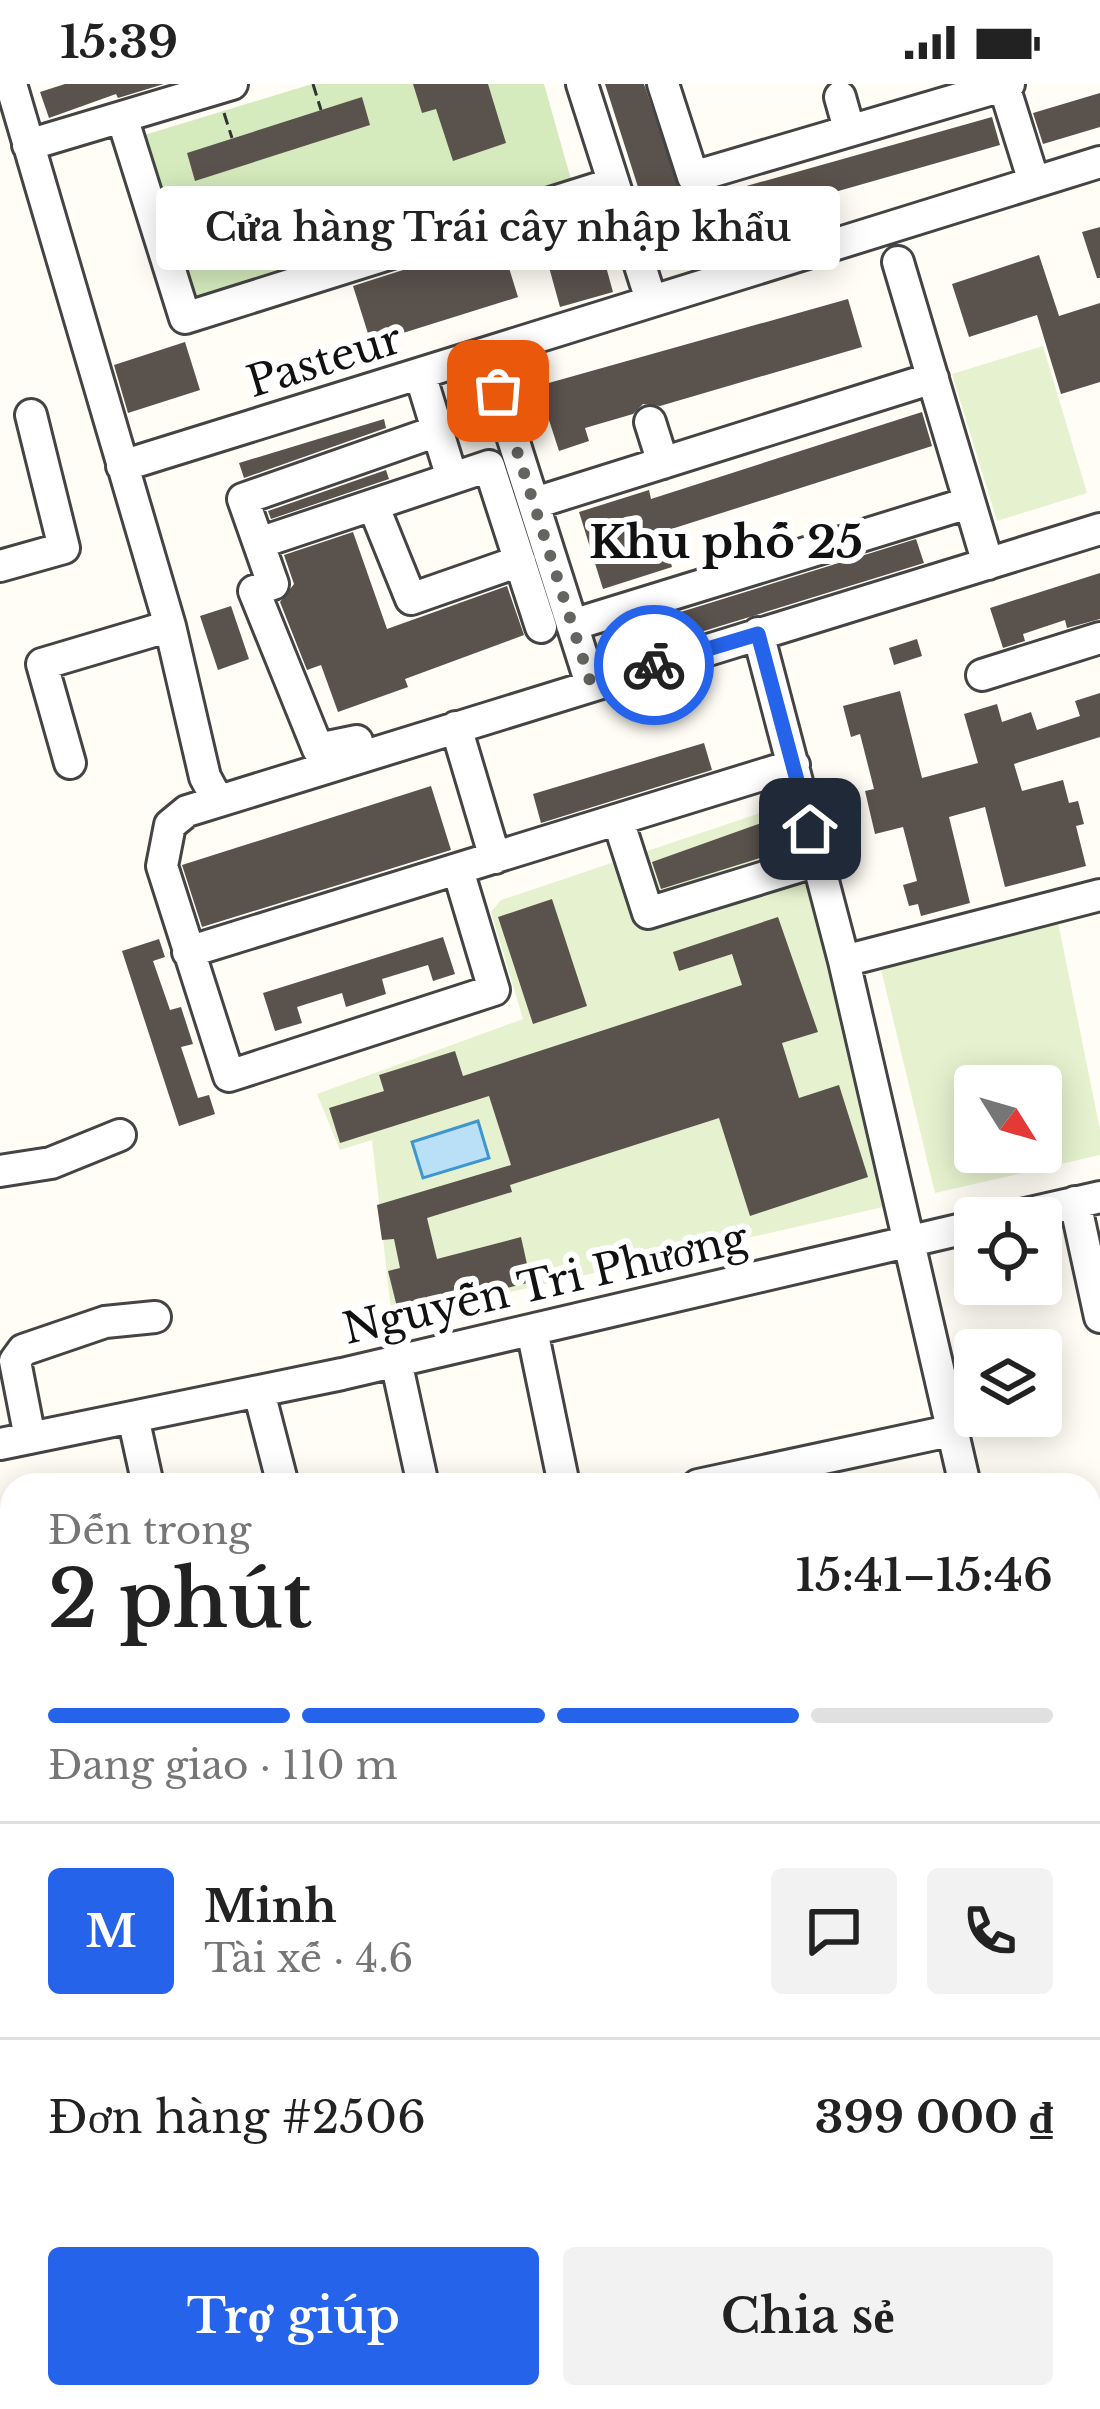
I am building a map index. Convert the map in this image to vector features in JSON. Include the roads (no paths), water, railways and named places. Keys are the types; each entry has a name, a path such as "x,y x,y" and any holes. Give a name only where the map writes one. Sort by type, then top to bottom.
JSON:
{"street":[{"path":"11,84 170,626 205,777 218,801"},
{"path":"28,145 232,84"},
{"path":"582,84 651,300"},
{"path":"663,84 692,177 849,129 938,94 1006,85 1034,182"},
{"path":"840,98 849,129"},
{"path":"122,117 185,318 611,184"},
{"name":"Pasteur","path":"122,466 1100,162"},
{"path":"898,262 988,564"},
{"path":"486,353 535,503 556,626"},
{"path":"420,374 452,478"},
{"path":"535,503 933,378"},
{"path":"0,566 64,548 32,415"},
{"path":"650,422 663,463"},
{"path":"440,430 243,499 273,584 254,590 318,749 332,749 527,682"},
{"path":"259,543 489,466 520,561 591,684"},
{"path":"556,626 968,502"},
{"path":"373,505 411,599 520,561"},
{"path":"458,870 494,990 229,1076 162,866 170,825 188,812 1100,529"},
{"path":"70,763 42,664 170,626"},
{"path":"754,1473 954,1430 844,962 758,634"},
{"path":"982,675 1100,638"},
{"path":"456,727 496,858"},
{"path":"188,952 794,765"},
{"path":"618,820 648,913 818,861"},
{"path":"844,962 1100,895"},
{"path":"0,1172 51,1162 119,1135"},
{"path":"1088,1199 1100,1316"},
{"name":"Nguyễn Tri Phương","path":"15,1441 259,1392 954,1231"},
{"path":"15,1441 8,1362 33,1343 105,1322 155,1317"},
{"path":"532,1330 562,1473"},
{"path":"397,1360 420,1473"},
{"path":"259,1392 280,1473"},
{"path":"133,1418 145,1473"},
{"path":"955,1437 963,1473"}],"water":[{"path":"478,1121 489,1158 423,1178 412,1142"}],"place":[{"name":"Cửa hàng Trái cây nhập khẩu","path":"498,391"}],"district":[{"name":"Khu phố 25","path":"726,542"}]}
